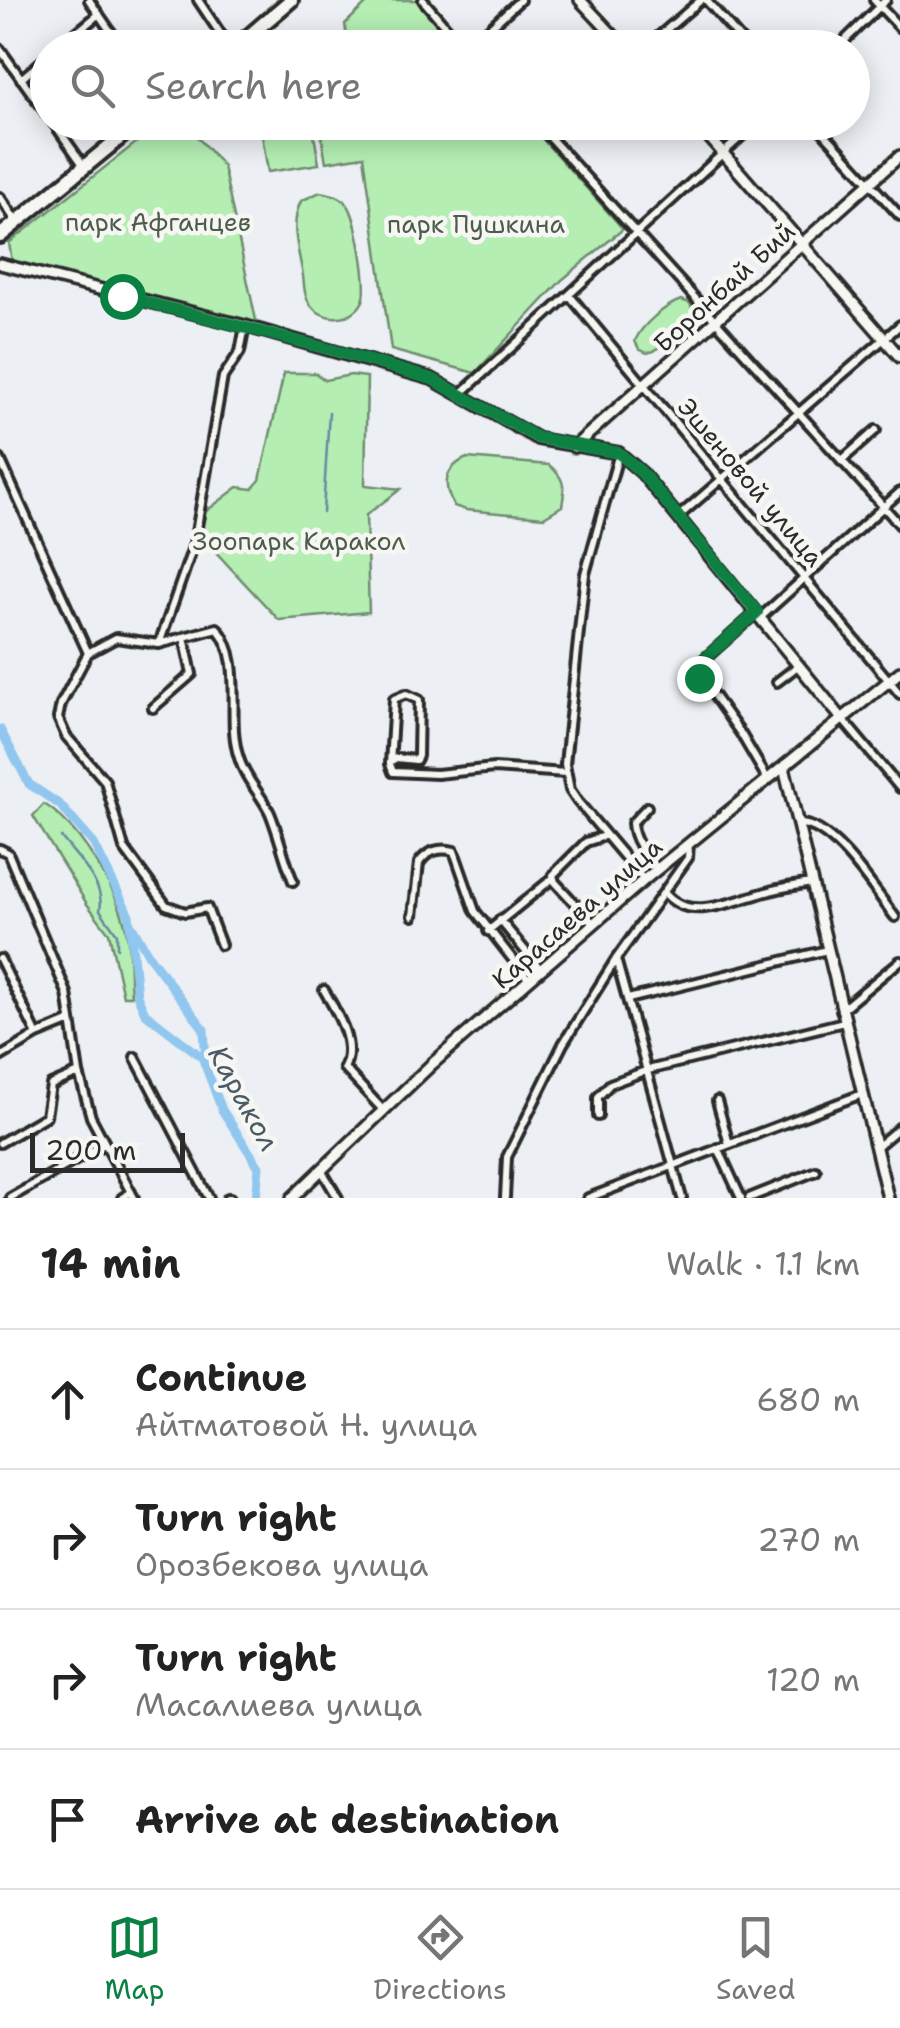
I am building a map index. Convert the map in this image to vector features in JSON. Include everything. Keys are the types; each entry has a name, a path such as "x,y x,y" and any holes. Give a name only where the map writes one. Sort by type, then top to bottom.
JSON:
{"highway":[{"path":"254,30 291,0"},
{"path":"0,236 117,140"}],"street":[{"path":"89,0 110,30"},
{"path":"198,0 219,30"},
{"path":"423,0 450,30"},
{"path":"486,30 520,0"},
{"path":"580,0 608,30"},
{"path":"667,30 704,0 732,30"},
{"path":"854,30 880,2 900,28"},
{"path":"80,30 99,14"},
{"path":"0,49 30,91"},
{"path":"21,78 30,71"},
{"path":"65,140 85,167"},
{"path":"553,140 900,525"},
{"path":"713,140 900,357"},
{"path":"462,393 737,140"},
{"path":"831,140 900,216"},
{"name":"Боронбай Бий","path":"574,448 900,156"},
{"path":"0,197 16,222"},
{"path":"0,264 245,326 432,379 538,438 574,448 619,453 642,473 900,788"},
{"name":"Эшеновой улица","path":"570,296 900,694"},
{"path":"159,644 194,544 223,377 240,352 245,326"},
{"path":"678,517 900,326"},
{"path":"841,460 876,430"},
{"path":"619,453 586,574 566,774 578,802 644,880"},
{"path":"0,458 88,653"},
{"path":"768,780 741,734 696,672 700,663 900,492"},
{"path":"221,945 207,908 185,912 166,905 124,848 105,781 66,736 58,718 61,704 88,653 116,638 159,644 217,628 226,639 232,670 238,757 268,810 292,881"},
{"path":"153,708 192,674 184,636"},
{"path":"777,682 799,665"},
{"name":"Карасаева улица","path":"292,1198 432,1064 644,880 900,672"},
{"path":"390,762 396,758 417,758 419,700 400,694 394,699 390,762 398,774 494,768 566,774"},
{"path":"784,767 888,1198"},
{"path":"647,807 632,823 632,829 640,848 658,869"},
{"path":"799,824 811,823 840,848 895,918"},
{"path":"488,930 553,878 556,868 586,842 604,836"},
{"path":"505,1198 507,1157 563,1044 616,959 688,858 689,844"},
{"path":"0,849 8,854 67,993 90,1117 132,1195 122,1198"},
{"path":"413,916 419,863 433,851 446,849 458,856 469,899 488,930 529,980"},
{"path":"553,878 594,924"},
{"path":"664,892 671,902 684,908 722,906 810,883"},
{"path":"500,920 541,970"},
{"path":"628,998 827,950"},
{"path":"0,959 2,972 37,1035"},
{"path":"616,959 682,1198"},
{"path":"841,1010 900,961"},
{"path":"324,990 344,1033 349,1058 344,1068 384,1111"},
{"path":"0,1057 71,1021"},
{"path":"598,1116 598,1097 610,1084 648,1070 844,1022"},
{"path":"136,1056 209,1198"},
{"path":"0,1142 46,1116 50,1085 79,1073"},
{"path":"588,1198 862,1094"},
{"path":"717,1102 729,1144"},
{"path":"875,1148 900,1127"},
{"path":"10,1198 104,1144"},
{"path":"718,1148 741,1198"},
{"path":"322,1171 338,1198"},
{"path":"749,1198 816,1171"}],"green space":[{"path":"370,0 418,0 445,30 346,30 345,24"},
{"name":"парк Афганцев","path":"139,140 200,140 223,166 257,325 12,262 9,243"},
{"path":"263,140 315,140 319,164 268,172"},
{"name":"парк Пушкина","path":"322,140 543,140 623,229 562,280 475,373 391,350 364,156 326,162"},
{"path":"320,192 347,204 361,251 363,301 343,317 318,312 305,291 296,238 297,210 301,201"},
{"path":"681,300 690,303 690,321 654,351 639,349 635,341 643,328 661,311"},
{"name":"Зоопарк Каракол","path":"284,373 315,373 325,380 351,375 367,377 365,485 401,489 366,515 369,612 279,620 199,534 201,515 238,487 252,489 260,480"},
{"path":"467,458 549,465 563,483 562,506 544,517 454,506 447,478"},
{"path":"44,804 82,841 113,893 127,933 131,996 123,996 109,933 33,816"}],"waterway":[{"path":"323,513 329,412"},
{"name":"Каракол","path":"0,729 29,784 60,805 94,844 129,915 137,995 145,1013 202,1057 222,1110 259,1167 256,1198"},
{"path":"61,837 94,880 100,910 117,934 117,948"},
{"path":"132,926 149,956 204,1029 206,1063"}],"route":[{"path":"122,296 432,379 538,438 574,448 619,453 642,473 757,612 700,663 696,672 699,678"}]}
